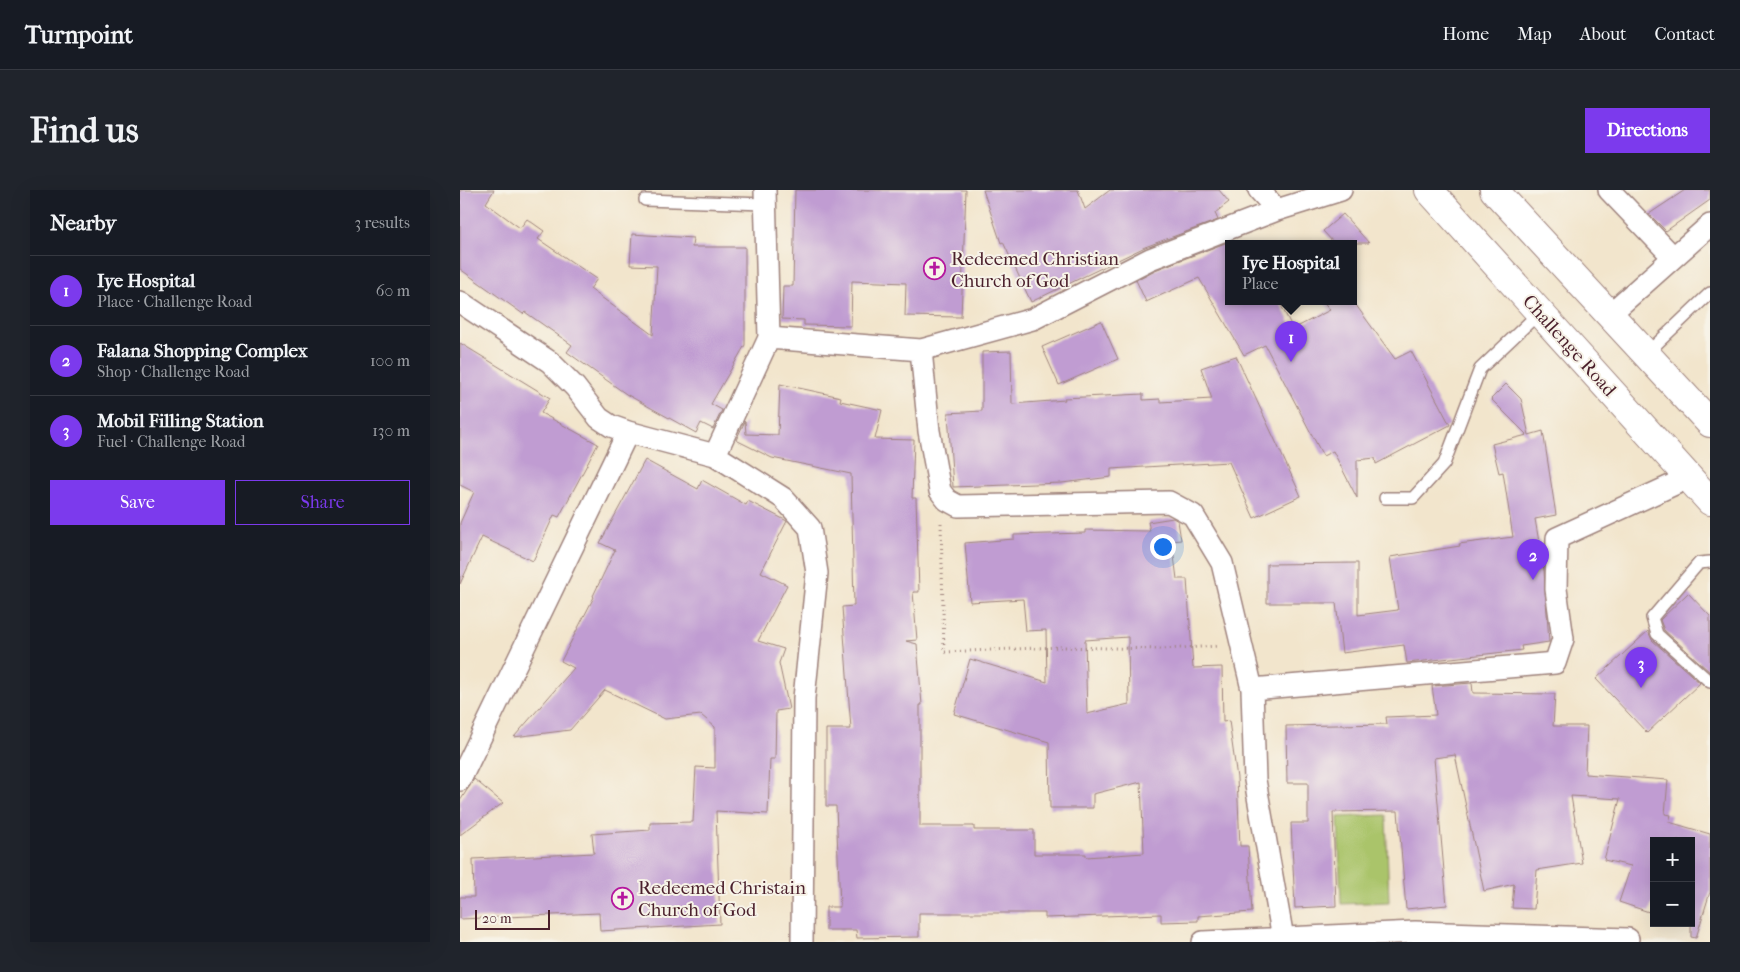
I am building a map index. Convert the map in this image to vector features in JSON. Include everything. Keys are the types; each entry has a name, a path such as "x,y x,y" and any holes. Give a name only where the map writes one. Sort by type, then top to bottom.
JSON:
{"main road":[{"name":"Challenge Road","path":"1429,190 1710,501"},
{"path":"1494,190 1710,423"}],"street":[{"path":"1259,190 1276,210"},
{"path":"769,338 921,350 1033,319 1150,259 1276,210 1341,190"},
{"path":"1608,190 1673,257"},
{"path":"715,456 769,338 764,197"},
{"path":"1610,314 1710,225"},
{"path":"460,302 550,362 575,387 599,418 628,432 715,456 783,498 810,528 817,573 804,698 802,942"},
{"path":"921,350 929,431 940,492 947,500 958,506 1170,502 1193,514 1222,563 1252,689 1255,780 1283,938"},
{"path":"460,780 628,432"},
{"path":"1252,689 1555,663 1563,638 1556,589 1557,538 1690,477"},
{"path":"1203,942 1415,932 1628,939"}],"lane":[{"path":"645,200 764,197"},
{"path":"1646,354 1710,293"},
{"path":"1385,498 1413,498 1444,464 1480,369 1540,312"},
{"path":"1710,562 1699,563 1652,618 1657,634 1710,682"}],"path":[{"path":"940,492 944,652 1060,647 1160,649 1242,645"}],"green space":[{"path":"1386,815 1389,902 1341,904 1338,817"}],"building":[{"path":"460,190 494,190 486,203 520,228 527,219 544,231 538,239 597,279 590,289 653,335 657,266 630,265 632,234 693,238 692,247 745,247 745,345 711,404 722,410 713,429 701,423 696,433 626,394 567,352 572,345 525,312 523,314 460,269"},
{"path":"795,190 966,190 961,317 905,316 906,283 852,281 851,326 804,325 804,320 782,319 783,286 793,286"},
{"path":"983,190 1078,190 1085,209 1110,190 1219,190 1229,202 1215,213 1218,220 1145,247 1031,302 1003,242 1001,243"},
{"path":"1685,190 1710,190 1710,200 1666,231 1649,214"},
{"path":"1343,214 1369,243 1357,243 1357,240 1331,240 1323,231"},
{"path":"1225,243 1225,305 1281,305 1293,329 1330,310 1326,305 1356,305 1395,359 1411,351 1450,425 1376,464 1375,458 1357,460 1357,498 1333,451 1323,456 1265,345 1244,355 1199,278 1146,302 1136,280 1155,270"},
{"path":"1101,321 1118,359 1059,385 1042,347"},
{"path":"460,343 550,398 541,413 598,444 559,517 554,515 533,561 482,537 460,584 460,523 474,492 460,485"},
{"path":"1011,351 1012,404 1065,400 1064,398 1143,394 1143,400 1160,399 1160,402 1212,399 1201,368 1236,356 1301,496 1254,518 1229,462 1111,469 1111,477 1062,483 953,487 948,413 982,411 982,352"},
{"path":"780,384 841,397 840,401 882,410 875,439 914,440 912,498 916,498 919,592 913,592 917,640 906,641 917,644 922,705 920,705 920,826 974,826 974,830 1034,830 1034,854 1086,854 1086,857 1144,853 1141,782 1093,794 1093,808 1050,808 1049,742 954,714 970,659 1047,682 1046,630 1026,631 1023,599 970,602 965,543 1014,539 1014,535 1085,533 1085,530 1150,531 1148,522 1173,518 1178,521 1181,540 1172,541 1177,579 1187,579 1193,668 1222,667 1223,722 1229,721 1237,778 1240,846 1248,846 1252,912 1198,916 1198,921 1161,922 1161,914 1045,918 1045,913 919,913 919,937 857,938 856,930 826,930 826,907 840,907 836,806 826,806 826,729 851,729 842,607 854,606 851,474 772,458 736,440 745,421 746,434 778,435","holes":["1128,637 1129,704 1087,714 1085,640"]},
{"path":"1506,384 1521,399 1529,435 1543,431 1556,515 1535,519 1544,571 1549,642 1521,646 1522,650 1407,663 1404,645 1342,653 1336,603 1267,603 1267,564 1358,563 1358,615 1398,610 1390,557 1460,546 1459,544 1513,537 1503,472 1499,473 1492,444 1527,435 1491,399"},
{"path":"645,460 698,489 702,480 746,505 748,501 787,521 761,572 787,585 758,641 784,649 779,663 789,709 776,711 775,759 770,759 768,814 716,811 720,924 600,931 599,913 460,919 460,897 474,897 473,859 594,853 592,834 650,830 650,823 693,822 696,767 715,768 715,727 701,715 665,719 605,690 570,730 514,737 574,668 561,661 594,597 615,550 600,543"},
{"path":"1688,593 1710,616 1710,672 1664,630 1660,620"},
{"path":"1648,631 1652,640 1700,683 1647,733 1596,679"},
{"path":"1472,683 1473,693 1555,694 1553,726 1587,726 1585,774 1668,780 1665,814 1671,815 1669,822 1710,834 1710,892 1696,938 1691,937 1691,927 1695,927 1695,837 1650,837 1649,912 1619,902 1631,866 1604,860 1620,799 1571,796 1582,863 1537,870 1534,909 1512,908 1514,884 1484,891 1455,755 1434,758 1447,905 1406,909 1398,811 1333,812 1336,906 1295,908 1291,823 1308,823 1308,783 1287,783 1286,726 1387,724 1386,717 1436,715 1432,686"},
{"path":"474,779 503,803 460,835 460,801"}],"place":[{"name":"Redeemed Christian Church of God","path":"935,269"},
{"name":"Iye Hospital","path":"1291,362"},
{"name":"Falana Shopping Complex","path":"1533,580"},
{"name":"Mobil Filling Station","path":"1641,688"},
{"name":"Redeemed Christain Church of God","path":"622,898"}]}
